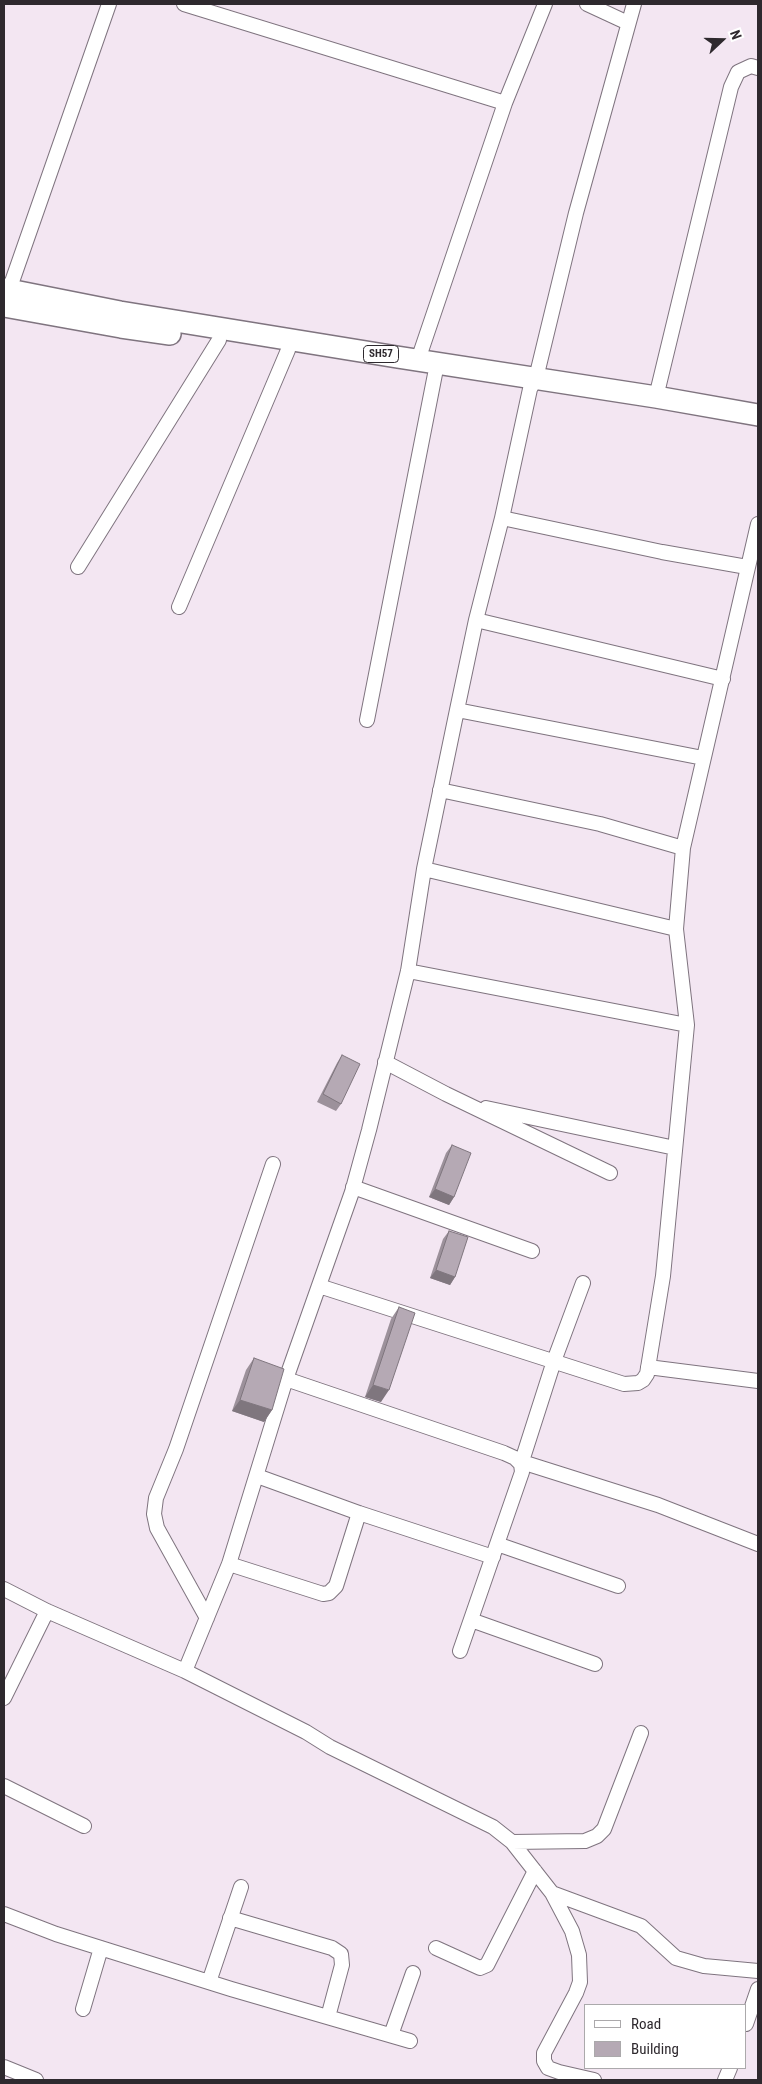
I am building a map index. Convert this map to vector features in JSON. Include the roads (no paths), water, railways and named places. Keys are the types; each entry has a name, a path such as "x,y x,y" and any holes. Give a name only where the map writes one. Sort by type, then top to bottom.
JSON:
{"main road":[{"name":"SH57","path":"5,298 121,327 288,350 436,374 656,397 758,415"},
{"name":"SH57","path":"5,298 120,312 418,360 758,427"}],"street":[{"path":"5,298 109,4"},
{"path":"184,4 505,104"},
{"path":"418,360 505,104 545,4"},
{"path":"587,4 628,23"},
{"path":"185,1671 229,1564 286,1379 353,1187 408,971 424,869 476,620 576,213 634,4"},
{"path":"656,397 731,87 738,72 751,66 758,68"},
{"path":"78,567 219,340"},
{"path":"179,607 288,350"},
{"path":"367,720 436,374"},
{"path":"502,518 662,552 747,567"},
{"path":"319,1286 631,1384 643,1380 648,1367 663,1276 688,1025 677,954 676,928 682,848 758,524"},
{"path":"476,620 723,679"},
{"path":"457,710 703,758"},
{"path":"440,790 600,824 682,848"},
{"path":"424,869 676,928"},
{"path":"408,971 688,1025"},
{"path":"385,1062 464,1103 610,1173"},
{"path":"464,1103 675,1148"},
{"path":"207,1618 157,1528 154,1514 156,1498 176,1448 273,1164"},
{"path":"353,1187 532,1251"},
{"path":"460,1651 522,1472 521,1463 554,1361 583,1283"},
{"path":"648,1367 758,1381"},
{"path":"286,1379 504,1453 521,1463 658,1504 758,1544"},
{"path":"257,1476 359,1513 618,1586"},
{"path":"229,1564 323,1594 330,1593 336,1586 359,1513"},
{"path":"4,1588 47,1611 185,1671 306,1732 330,1747 493,1828 512,1842 552,1893 572,1931 578,1955 580,1982 544,2052 544,2061 548,2068 594,2080"},
{"path":"4,1698 47,1611"},
{"path":"471,1620 595,1664"},
{"path":"512,1842 585,1842 597,1836 604,1829 641,1733"},
{"path":"4,1786 84,1826"},
{"path":"436,1948 480,1968 488,1965 535,1871"},
{"path":"209,1982 240,1887"},
{"path":"552,1893 641,1926 676,1958 704,1966 758,1971"},
{"path":"4,1914 56,1934 209,1982 410,2041"},
{"path":"230,1918 332,1948 341,1954 342,1965 328,2017"},
{"path":"83,2009 101,1948"},
{"path":"391,2035 413,1973"},
{"path":"747,2021 758,1989"},
{"path":"4,2067 36,2080"}]}
